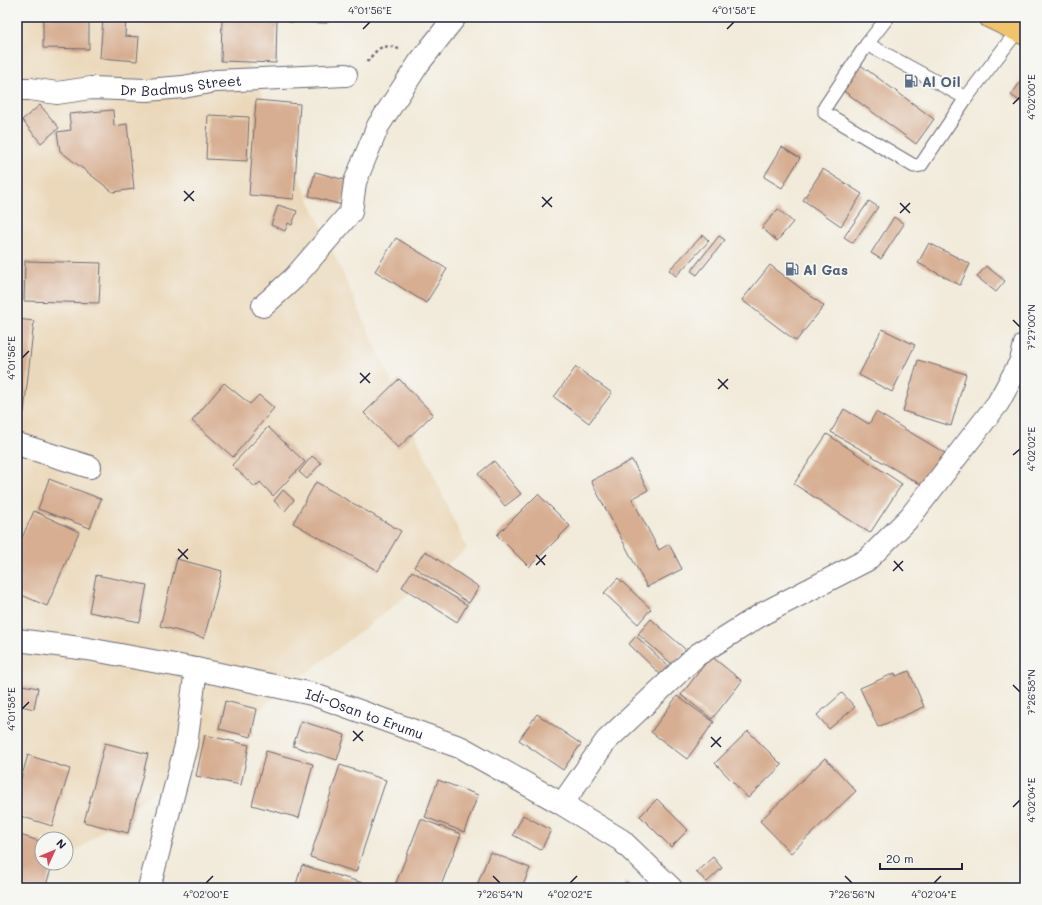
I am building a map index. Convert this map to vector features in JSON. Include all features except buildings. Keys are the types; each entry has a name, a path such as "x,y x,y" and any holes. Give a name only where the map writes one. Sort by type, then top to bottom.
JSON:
{"main road":[{"path":"990,17 1022,32"}],"street":[{"path":"263,306 294,278 351,212 355,182 378,126 419,63 455,17"},
{"name":"Dr Badmus Street","path":"17,89 30,88 57,92 91,88 147,90 183,87 216,81 346,75"},
{"path":"562,804 606,741 697,655 764,613 867,560 873,555 910,517 973,437 998,402 1021,361 1025,344"},
{"path":"17,444 90,467"},
{"name":"Idi-Osan to Erumu","path":"17,640 88,649 196,669 312,694 462,748 562,804 621,840 671,888"},
{"path":"149,888 186,745 196,669"}],"lane":[{"path":"888,17 867,44 825,107 826,113 914,166 922,165 966,98 1022,32"},
{"path":"867,44 966,98"}],"path":[{"path":"346,75 363,68 374,53 380,48 388,46 406,52 419,63"}],"shaded area":[{"path":"17,17 227,17 467,549 74,853 74,831 34,831 34,871 50,871 28,888 17,888"}],"place":[{"name":"Al Oil","path":"911,81"},
{"name":"Al Gas","path":"792,269"}]}
